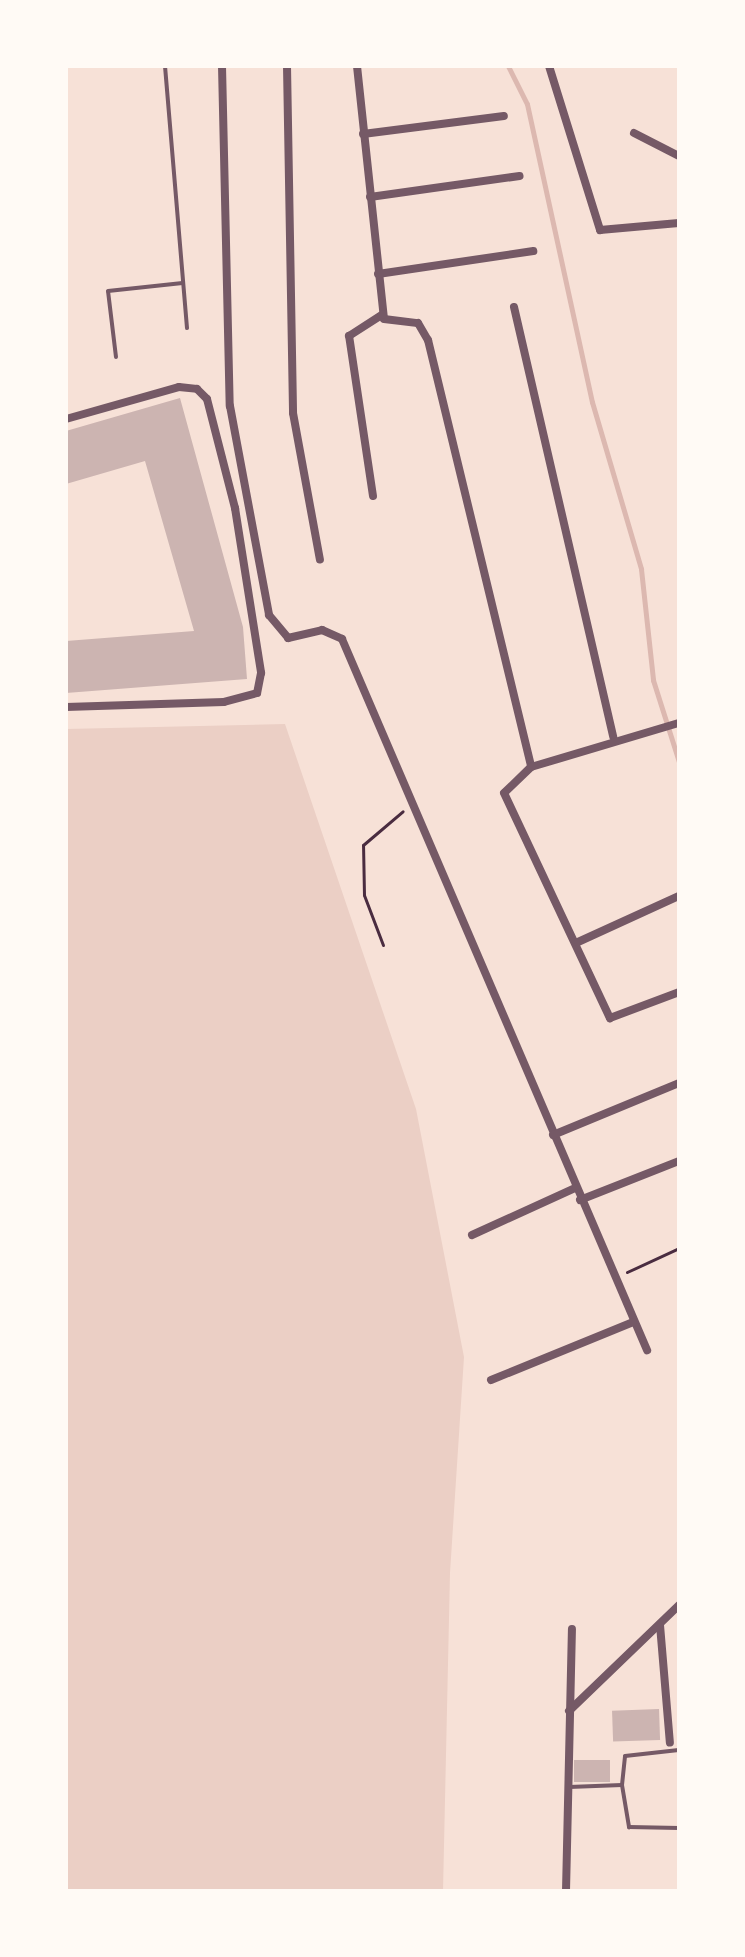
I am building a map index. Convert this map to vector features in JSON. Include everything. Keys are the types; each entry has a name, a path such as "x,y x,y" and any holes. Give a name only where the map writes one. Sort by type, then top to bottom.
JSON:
{"street":[{"path":"222,66 230,406 269,615 288,638 322,630 342,639 416,802 580,1200 647,1350"},
{"path":"287,66 293,413 320,560"},
{"path":"357,66 383,314"},
{"path":"549,66 600,230 679,223"},
{"path":"363,134 504,116"},
{"path":"634,133 679,156"},
{"path":"370,197 520,176"},
{"path":"378,274 533,251"},
{"path":"514,307 613,737"},
{"path":"373,496 349,336 383,314 422,325 428,340 531,767"},
{"path":"66,419 179,387 197,389 207,399 235,508 261,673 257,693 224,702 66,707"},
{"path":"679,723 613,737 531,767 504,793 578,942 610,1018 679,992"},
{"path":"578,942 679,896"},
{"path":"553,1135 679,1083"},
{"path":"580,1200 679,1161"},
{"path":"472,1235 575,1188"},
{"path":"491,1380 633,1322"},
{"path":"569,1711 679,1605"},
{"path":"660,1625 670,1743"},
{"path":"566,1891 572,1629"}],"lane":[{"path":"165,66 187,328"},
{"path":"116,357 108,291 183,283"},
{"path":"679,1750 625,1756 622,1785 629,1827 679,1828"},
{"path":"568,1787 622,1785"}],"path":[{"path":"383,945 364,895 363,845 416,802"},
{"path":"616,1284 679,1248"}],"shaded area":[{"path":"285,724 416,1109 464,1357 450,1573 443,1891 66,1891 66,729"}],"building":[{"path":"180,398 243,627 247,679 66,693 66,641 194,631 145,461 66,484 66,431"},
{"path":"659,1709 660,1740 613,1742 612,1711"},
{"path":"574,1760 610,1760 610,1782 574,1782"}],"waterway":[{"path":"508,66 527,104 592,402 641,569 653,680 679,762"}]}
